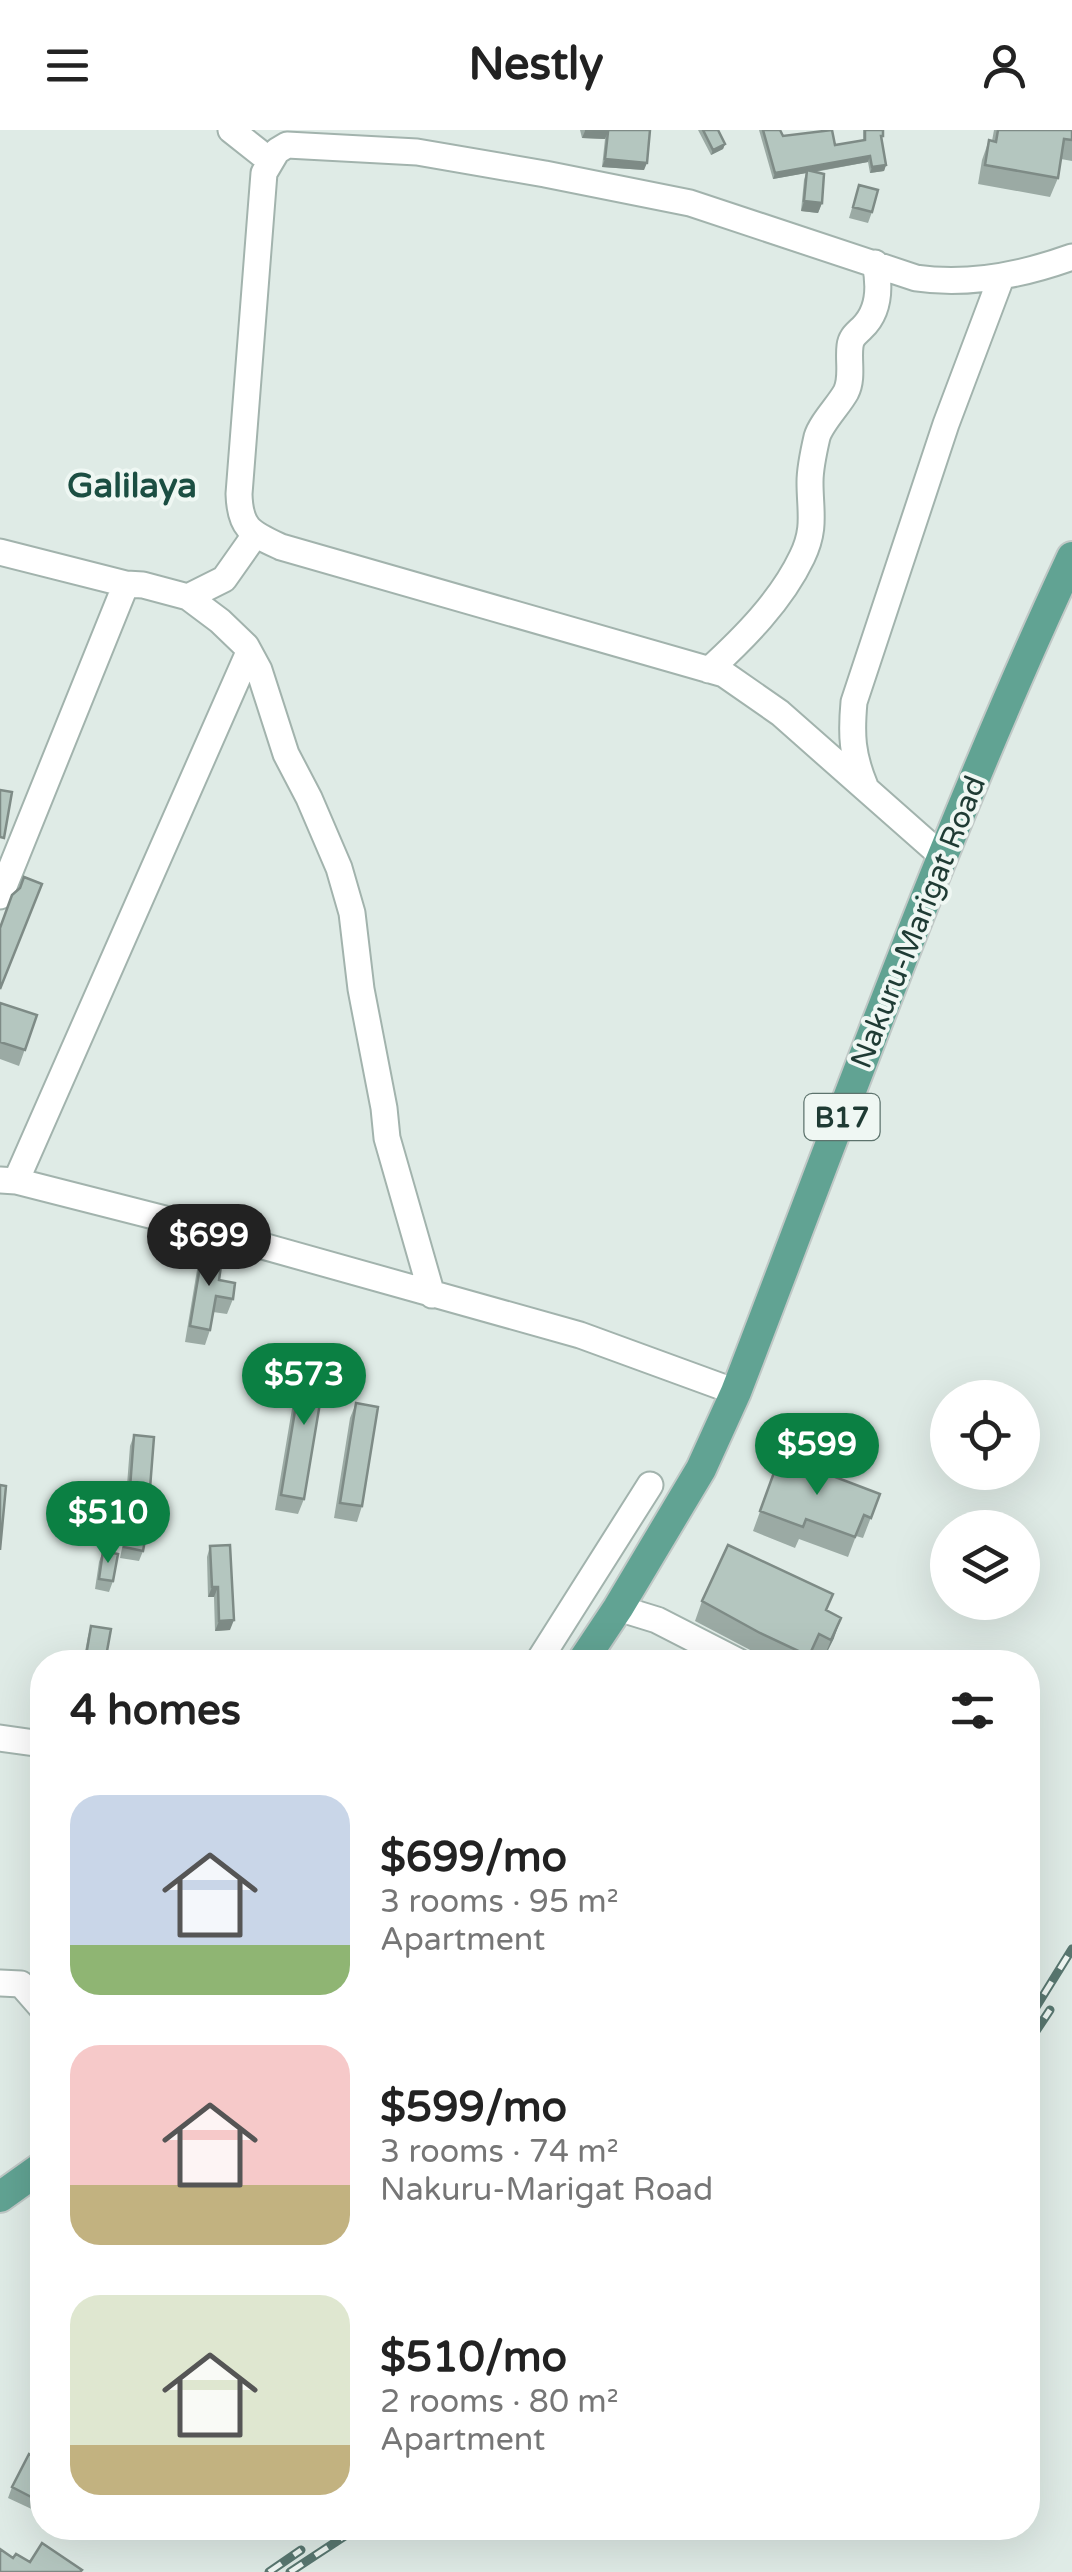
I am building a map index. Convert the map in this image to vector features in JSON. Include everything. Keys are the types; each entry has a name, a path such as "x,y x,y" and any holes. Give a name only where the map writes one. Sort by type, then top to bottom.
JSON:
{"main road":[{"name":"Nakuru-Marigat Road","path":"590,1650 701,1468 736,1392 942,856 1072,557"},
{"path":"0,2198 30,2176"}],"street":[{"path":"232,130 270,160"},
{"path":"942,856 780,713 724,674 281,547 255,535 242,522 239,494 262,184 276,150 288,145 417,152 690,202 916,278 942,282 1001,278 1072,258"},
{"path":"709,670 738,644 788,584 804,554 812,523 810,481 816,439 848,389 853,335 874,313 878,296 875,264"},
{"path":"867,790 851,738 854,702 946,424 1001,278"},
{"path":"188,597 224,579 255,535"},
{"path":"0,552 188,597 220,621 250,652 260,670 286,754 339,868 352,913 387,1138 432,1295"},
{"path":"0,896 126,584"},
{"path":"250,652 8,1180 177,1222 580,1335 736,1392"},
{"path":"546,1650 650,1485"},
{"path":"618,1608 656,1620 716,1650"},
{"path":"0,1738 30,1742"},
{"path":"0,1983 21,1984 30,1994"}],"building":[{"path":"585,130 650,130 647,163 605,159 608,132"},
{"path":"703,130 718,130 725,144 713,150"},
{"path":"763,130 780,130 783,136 832,130 835,145 865,140 865,130 883,130 886,165 872,167 870,156 775,173"},
{"path":"998,130 1072,130 1072,140 1064,139 1058,178 985,165 989,140 996,142"},
{"path":"807,170 824,174 822,203 804,201"},
{"path":"859,185 878,190 872,212 853,207"},
{"path":"0,790 12,792 4,838 0,837"},
{"path":"24,877 42,884 0,989 0,928 12,895"},
{"path":"0,1003 37,1015 25,1050 0,1042"},
{"path":"203,1249 223,1252 219,1280 235,1283 233,1299 216,1296 210,1330 190,1326"},
{"path":"304,1357 327,1361 304,1499 281,1495"},
{"path":"356,1403 378,1407 362,1506 340,1503"},
{"path":"134,1435 154,1437 149,1501 152,1502 143,1551 124,1547 135,1489 130,1488"},
{"path":"780,1456 880,1494 871,1518 864,1515 855,1537 806,1519 803,1527 760,1511"},
{"path":"0,1485 6,1486 0,1550"},
{"path":"230,1545 234,1620 219,1621 218,1587 212,1587 210,1546"},
{"path":"728,1545 833,1594 826,1610 841,1618 831,1640 819,1634 812,1650 796,1650 702,1601"},
{"path":"103,1551 118,1554 113,1581 99,1579"},
{"path":"91,1626 111,1629 107,1650 87,1650"},
{"path":"29,2454 30,2496 12,2487"},
{"path":"42,2543 82,2570 0,2572 0,2549 13,2558 16,2554 30,2562"}],"railway":[{"path":"1040,2001 1072,1949"},
{"path":"1040,2025 1050,2010"},
{"path":"290,2572 339,2540"},
{"path":"269,2572 301,2550"}],"district":[{"name":"Galilaya","path":"132,485"}]}
